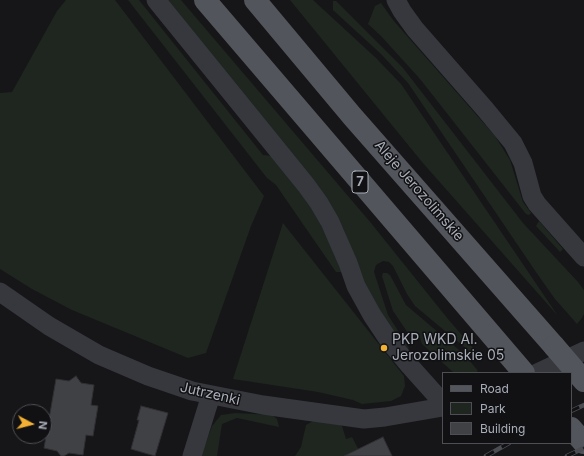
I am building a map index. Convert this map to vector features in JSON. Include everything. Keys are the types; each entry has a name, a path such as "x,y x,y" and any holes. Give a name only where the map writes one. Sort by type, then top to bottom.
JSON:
{"main road":[{"name":"7","path":"205,0 520,368"},
{"name":"Aleje Jerozolimskie","path":"255,0 352,116 584,381"},
{"path":"572,429 584,443"}],"street":[{"path":"156,0 310,191 330,222 348,263 356,286 372,315 390,342 442,402"},
{"path":"396,0 411,24 513,142 523,163 532,196 537,204 584,257"},
{"name":"Jutrzenki","path":"0,292 49,326 99,355 148,376 210,396 262,405 364,418 385,417 442,407"},
{"path":"539,372 584,351"},
{"path":"192,456 210,396"}],"green space":[{"path":"66,0 115,0 264,196 251,226 206,353 188,358 72,310 32,289 0,269 0,93 12,92 57,11"},
{"path":"128,0 139,0 263,155 272,156 308,201 339,262 342,272 336,272 276,185 267,178"},
{"path":"167,0 181,0 371,223 448,319 480,356 475,356 415,306 407,294 393,266 389,262 383,261 376,265 374,272 388,315 409,348 408,349 376,309 343,228"},
{"path":"290,0 313,0 376,58 401,84 558,316 422,162"},
{"path":"333,1 336,1 403,68 523,223 578,282 584,290 584,314 577,324 555,299 538,275 408,83 381,54 333,10"},
{"path":"381,3 393,20 495,136 510,160 523,202 531,213 529,215 526,214 420,79 381,36 368,24 375,6"},
{"path":"539,221 563,249 560,252 536,226"},
{"path":"283,223 404,376 405,386 401,396 391,401 362,404 353,400 318,392 233,379"},
{"path":"383,273 390,275 406,305 465,355 478,371 453,372 422,344 420,338 408,333 393,311 382,276"},
{"path":"236,413 272,415 277,419 279,427 237,418 222,424 217,456 201,456 212,426 221,415"},
{"path":"313,421 338,424 342,426 346,439 352,437 362,456 295,456 301,447 306,425"}],"building":[{"path":"76,376 81,383 94,385 91,405 98,406 93,436 86,435 83,455 69,453 61,456 57,451 44,448 45,444 52,444 52,404 56,379 69,381"},
{"path":"141,406 168,413 155,456 131,449 139,420 137,420"},
{"path":"383,437 392,456 344,456"}],"railway":[{"path":"572,411 584,405"},
{"path":"486,456 507,444"},
{"path":"567,456 584,448"}],"place":[{"name":"PKP WKD Al. Jerozolimskie 05","path":"384,348"}]}
